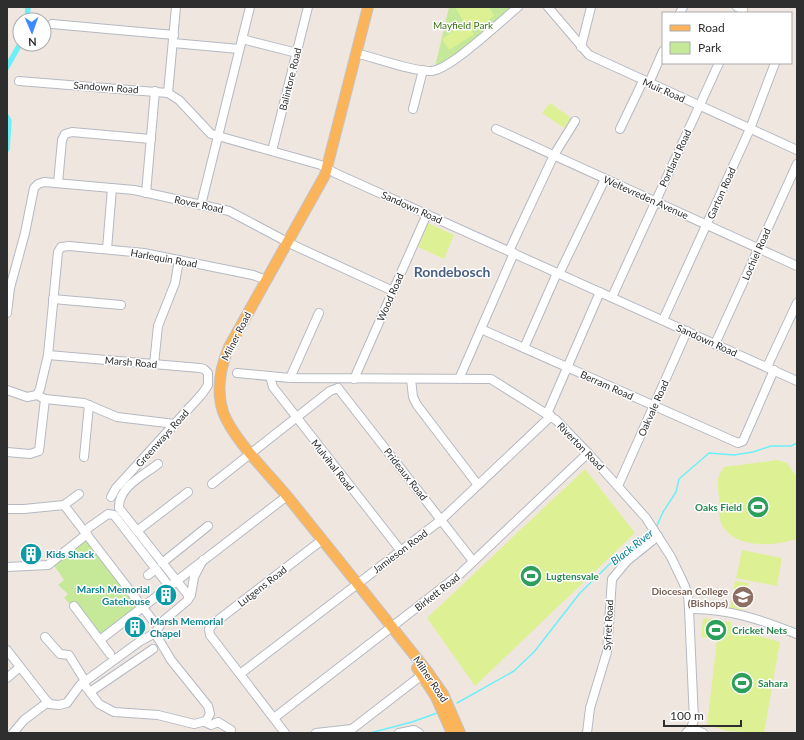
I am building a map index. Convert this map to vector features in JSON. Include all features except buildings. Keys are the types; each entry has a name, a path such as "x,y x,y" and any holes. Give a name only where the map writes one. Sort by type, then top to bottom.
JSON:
{"main road":[{"name":"Milner Road","path":"368,7 328,169 223,360 220,377 220,402 225,417 233,432 287,496 392,629 413,653 443,694 460,733"},
{"name":"Milner Road","path":"392,629 436,697 452,733"}],"street":[{"path":"168,93 176,7"},
{"path":"201,205 250,7"},
{"name":"Balintore Road","path":"272,151 308,7"},
{"path":"356,53 423,70 434,70 449,63 518,7"},
{"name":"Muir Road","path":"548,7 589,55 797,150"},
{"path":"581,47 591,7"},
{"path":"52,24 239,49"},
{"path":"242,39 297,53"},
{"path":"620,129 662,53"},
{"name":"Portland Road","path":"612,297 719,64"},
{"name":"Garton Road","path":"663,320 750,129 775,64"},
{"path":"414,109 423,70"},
{"name":"Sandown Road","path":"19,81 168,93 180,100 209,132 217,136 318,163 328,169 558,274 771,368 797,381"},
{"path":"146,193 155,91"},
{"path":"459,379 554,155 575,121"},
{"name":"Weltevreden Avenue","path":"496,129 797,266"},
{"path":"58,183 62,140 65,134 72,132 151,139"},
{"name":"Lochiel Road","path":"715,344 797,164"},
{"path":"524,348 558,274 605,179"},
{"name":"Rover Road","path":"7,312 10,288 26,233 35,185 41,182 112,188 146,193 229,211 287,242 393,291"},
{"path":"107,249 112,188"},
{"name":"Wood Road","path":"354,379 427,214"},
{"name":"Harlequin Road","path":"53,299 58,252 61,247 69,246 107,249 179,260 257,276 266,280"},
{"path":"154,364 158,326 175,283 179,260"},
{"name":"Jamieson Road","path":"240,674 441,520 549,415 567,367 600,292"},
{"path":"37,395 48,355 53,299 121,305"},
{"path":"771,368 797,303"},
{"path":"290,378 319,314"},
{"name":"Berram Road","path":"481,329 734,442 740,443 743,440 771,368"},
{"name":"Oakvale Road","path":"618,486 687,331"},
{"name":"Marsh Road","path":"48,355 204,369 207,371 209,376"},
{"name":"Riverton Road","path":"237,373 290,378 495,380 549,415 569,432 649,522 658,535 686,588 689,609 694,720 689,731"},
{"name":"Greenways Road","path":"111,497 116,488 205,389 209,376"},
{"name":"Mulvihal Road","path":"270,376 273,387 401,551"},
{"path":"212,484 338,388 338,379"},
{"path":"411,379 413,397 417,405 478,485"},
{"name":"Prideaux Road","path":"338,388 473,561"},
{"path":"7,390 27,397 37,395 45,399 79,402 117,417 175,424"},
{"path":"7,452 34,454 39,451 45,399"},
{"path":"84,457 89,405"},
{"name":"Birkett Road","path":"274,718 392,629 460,574 588,453"},
{"path":"158,464 130,485 120,497 120,511 176,581 189,594"},
{"path":"137,531 188,492"},
{"path":"7,509 24,510 64,505 79,494"},
{"path":"100,640 287,496"},
{"path":"64,505 154,622"},
{"path":"7,567 48,565 108,514 114,515 169,586"},
{"path":"162,563 208,526"},
{"name":"Syfret Road","path":"587,733 590,708 607,652 612,579 627,561 658,535"},
{"name":"Lutgens Road","path":"240,674 210,635 209,629 213,624 322,540"},
{"path":"7,650 48,702 52,705 67,703 77,688 84,682 139,642 155,633 163,621 189,594 194,577 203,560"},
{"path":"148,575 156,569"},
{"path":"74,606 110,654"},
{"path":"689,609 724,610 772,624 797,634"},
{"path":"155,633 171,660 216,716 218,722 231,730"},
{"path":"46,637 60,654 69,655 90,692 103,707 114,712 158,715 194,724 205,722 212,724 218,722"},
{"path":"90,692 153,649"},
{"path":"7,678 20,667"},
{"path":"240,674 285,733"},
{"path":"316,733 352,729 422,675"},
{"path":"13,733 24,720 48,702"},
{"path":"205,722 209,718 210,710"},
{"path":"399,733 414,730 419,733"},
{"path":"689,731 703,733"}],"green space":[{"name":"Mayfield Park","path":"449,7 513,7 451,59 435,67"},
{"path":"458,7 489,7 494,16 472,31 474,34 449,50 442,39 465,23 456,9"},
{"path":"550,103 571,118 564,128 542,113"},
{"path":"428,223 454,235 444,259 418,247"},
{"name":"Oaks Field","path":"778,460 787,463 797,477 796,539 787,542 765,544 742,541 725,529 719,518 719,475 724,467"},
{"name":"Lugtensvale","path":"585,469 635,533 475,686 427,618"},
{"path":"86,539 139,606 102,636 64,598 68,594 58,585 64,580 53,564"},
{"path":"742,550 782,558 777,586 736,578"},
{"path":"735,581 749,583 743,610 730,608"},
{"name":"Sahara","path":"703,618 731,622 731,628 780,642 764,733 727,731 707,725 717,639 701,637"}],"waterway":[{"path":"28,7 28,12"},
{"path":"7,67 15,52"},
{"path":"7,117 9,121 7,149"},
{"name":"Black River","path":"656,528 663,512 676,492 679,479 709,453 734,455 753,452 771,446 791,446 797,443"},
{"name":"Black River","path":"457,703 514,671 534,652 580,593 618,556 634,547 651,530"},
{"name":"Black River","path":"370,733 412,722 437,713"}],"place":[{"name":"Oaks Field","path":"758,507"},
{"name":"Kids Shack","path":"31,554"},
{"name":"Lugtensvale","path":"531,576"},
{"name":"Marsh Memorial Gatehouse","path":"166,595"},
{"name":"Diocesan College (Bishops)","path":"743,597"},
{"name":"Marsh Memorial Chapel","path":"135,627"},
{"name":"Cricket Nets","path":"716,630"},
{"name":"Sahara","path":"742,683"}],"district":[{"name":"Rondebosch","path":"452,272"}]}
